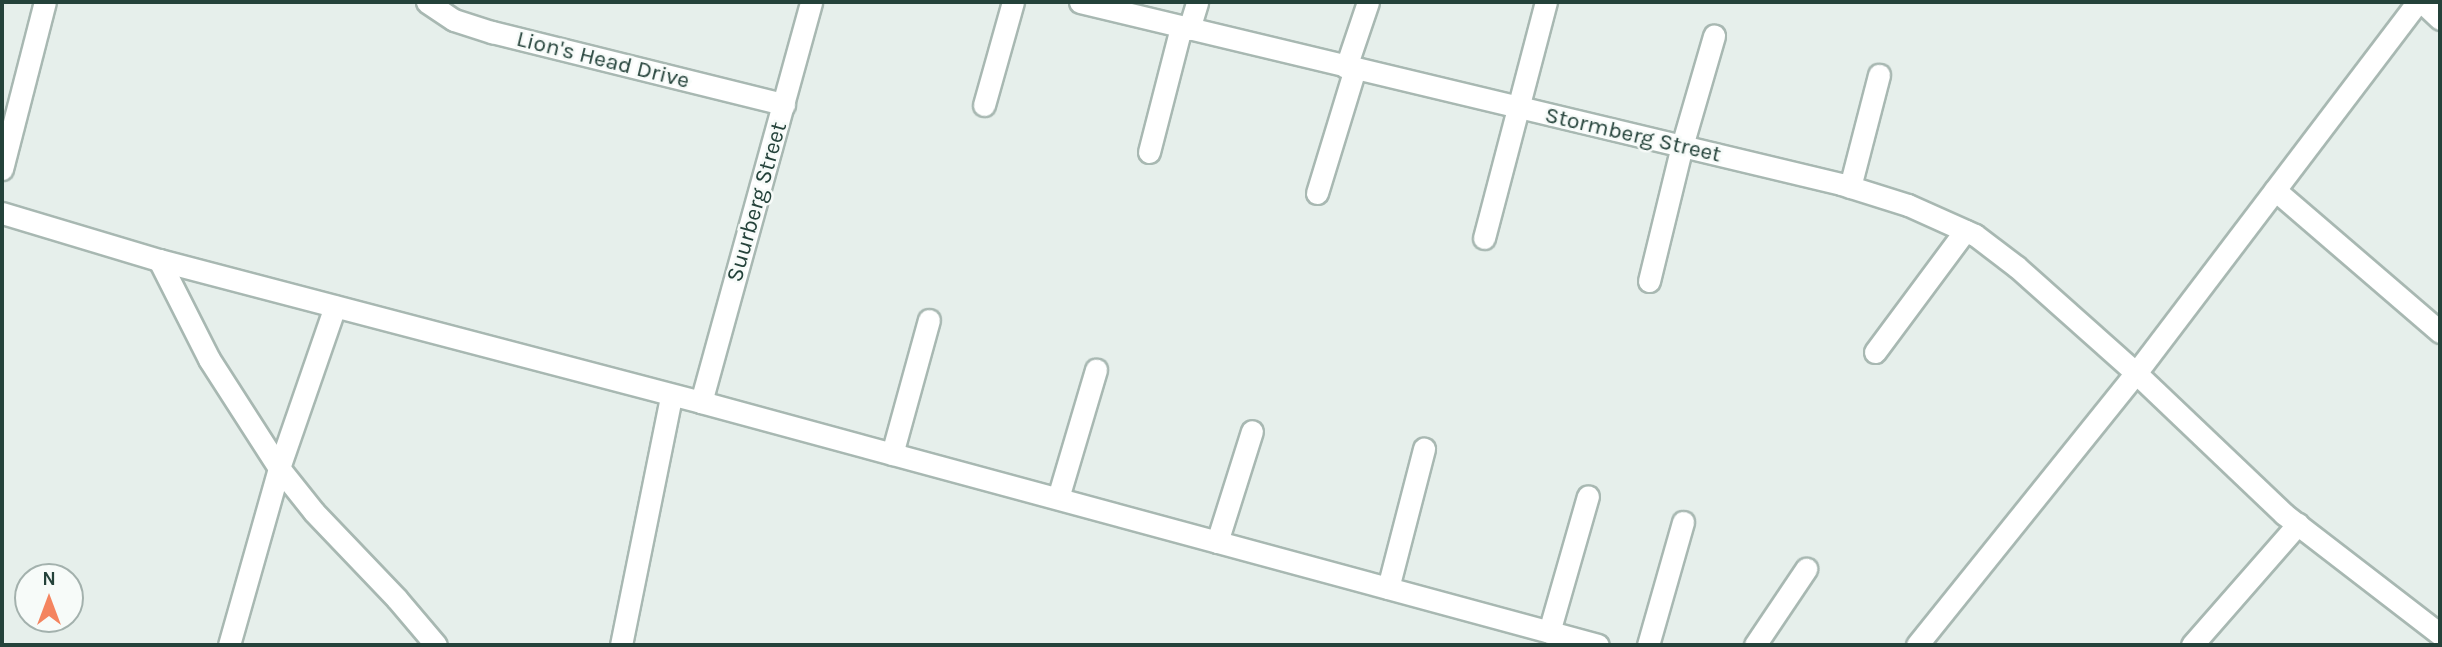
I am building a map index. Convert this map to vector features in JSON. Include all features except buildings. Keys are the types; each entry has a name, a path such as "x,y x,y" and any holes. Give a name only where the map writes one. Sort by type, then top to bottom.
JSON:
{"street":[{"path":"2,169 45,2"},
{"name":"Lion's Head Drive","path":"427,2 454,20 492,32 784,104"},
{"name":"Suurberg Street","path":"701,402 811,2"},
{"path":"984,105 1013,2"},
{"name":"Stormberg Street","path":"1080,2 1850,187 1908,205 1965,231 2017,267 2298,524 2440,634"},
{"path":"1149,152 1185,28 1197,2"},
{"path":"1317,194 1368,2"},
{"path":"1483,238 1546,2"},
{"path":"1917,645 2136,373 2420,2 2440,19"},
{"path":"1648,281 1682,146 1714,36"},
{"path":"1850,187 1879,75"},
{"path":"2275,190 2440,332"},
{"path":"2,213 159,260 701,402 1598,645"},
{"path":"1875,352 1965,231"},
{"path":"159,260 209,359 279,468 314,512 397,599 436,645"},
{"path":"229,645 279,468 335,306"},
{"path":"892,454 929,320"},
{"path":"1058,498 1096,370"},
{"path":"621,645 671,396"},
{"path":"1217,542 1252,431"},
{"path":"1388,588 1424,449"},
{"path":"1549,632 1588,496"},
{"path":"1648,645 1684,522"},
{"path":"2192,645 2298,524"},
{"path":"1755,645 1806,569"}]}
